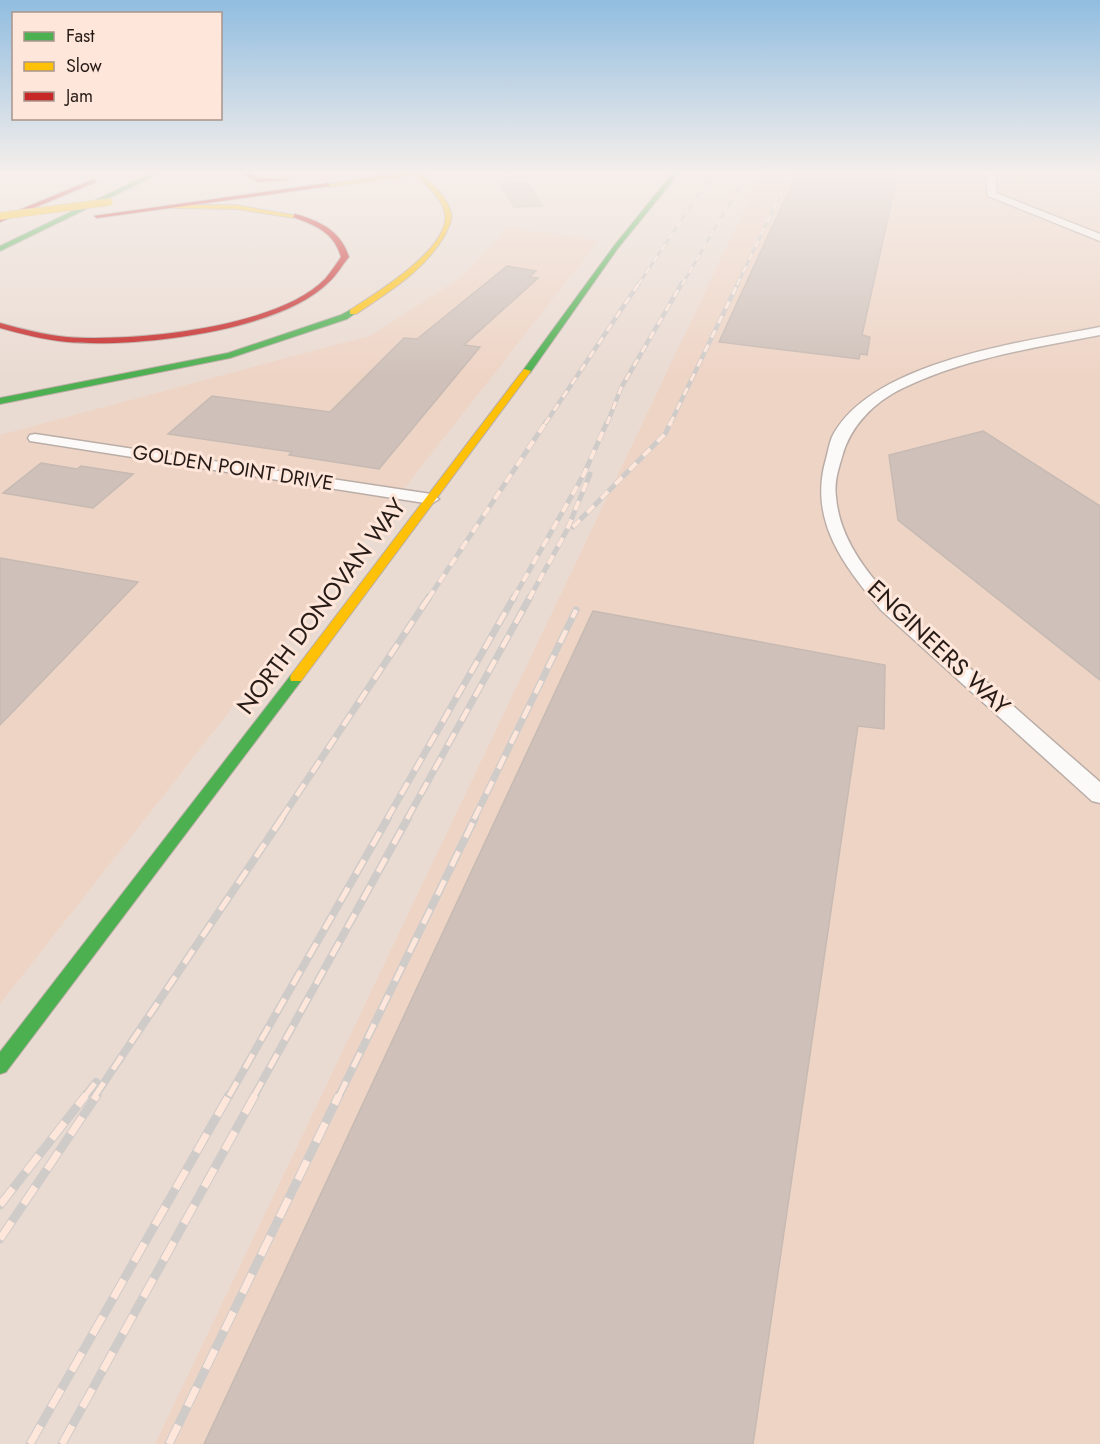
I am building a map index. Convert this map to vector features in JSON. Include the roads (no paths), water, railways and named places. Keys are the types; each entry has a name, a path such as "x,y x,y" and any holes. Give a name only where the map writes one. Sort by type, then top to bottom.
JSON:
{"main road":[{"path":"0,249 18,240"},
{"path":"0,325 40,335 82,339 149,338 213,329 284,308 313,294 332,279 345,257 340,240"},
{"path":"0,401 230,355 344,317 398,283 432,253 439,240"},
{"name":"NORTH DONOVAN WAY","path":"0,1065 546,347 622,240"}],"street":[{"name":"ENGINEERS WAY","path":"1100,331 972,359 924,373 888,390 856,414 845,427 830,456 827,501 837,532 868,584 888,606 1100,795"},
{"name":"GOLDEN POINT DRIVE","path":"35,438 431,499"}],"railway":[{"path":"638,285 668,240"},
{"path":"682,285 708,240"},
{"path":"737,285 759,240"},
{"path":"545,424 639,283"},
{"path":"607,424 621,388 682,283"},
{"path":"670,424 738,283"},
{"path":"428,599 546,422"},
{"path":"513,599 584,474 607,422"},
{"path":"573,527 665,434 670,424"},
{"path":"529,599 567,530 590,474"},
{"path":"281,819 429,597"},
{"path":"387,819 514,597"},
{"path":"407,819 530,597"},
{"path":"474,819 576,610"},
{"path":"95,1096 282,818"},
{"path":"229,1096 388,818"},
{"path":"254,1096 408,818"},
{"path":"339,1096 475,818"},
{"path":"85,1096 96,1082"},
{"path":"0,1205 86,1095"},
{"path":"0,1239 97,1095"},
{"path":"30,1444 229,1095"},
{"path":"62,1444 255,1095"},
{"path":"169,1444 339,1095"}]}
